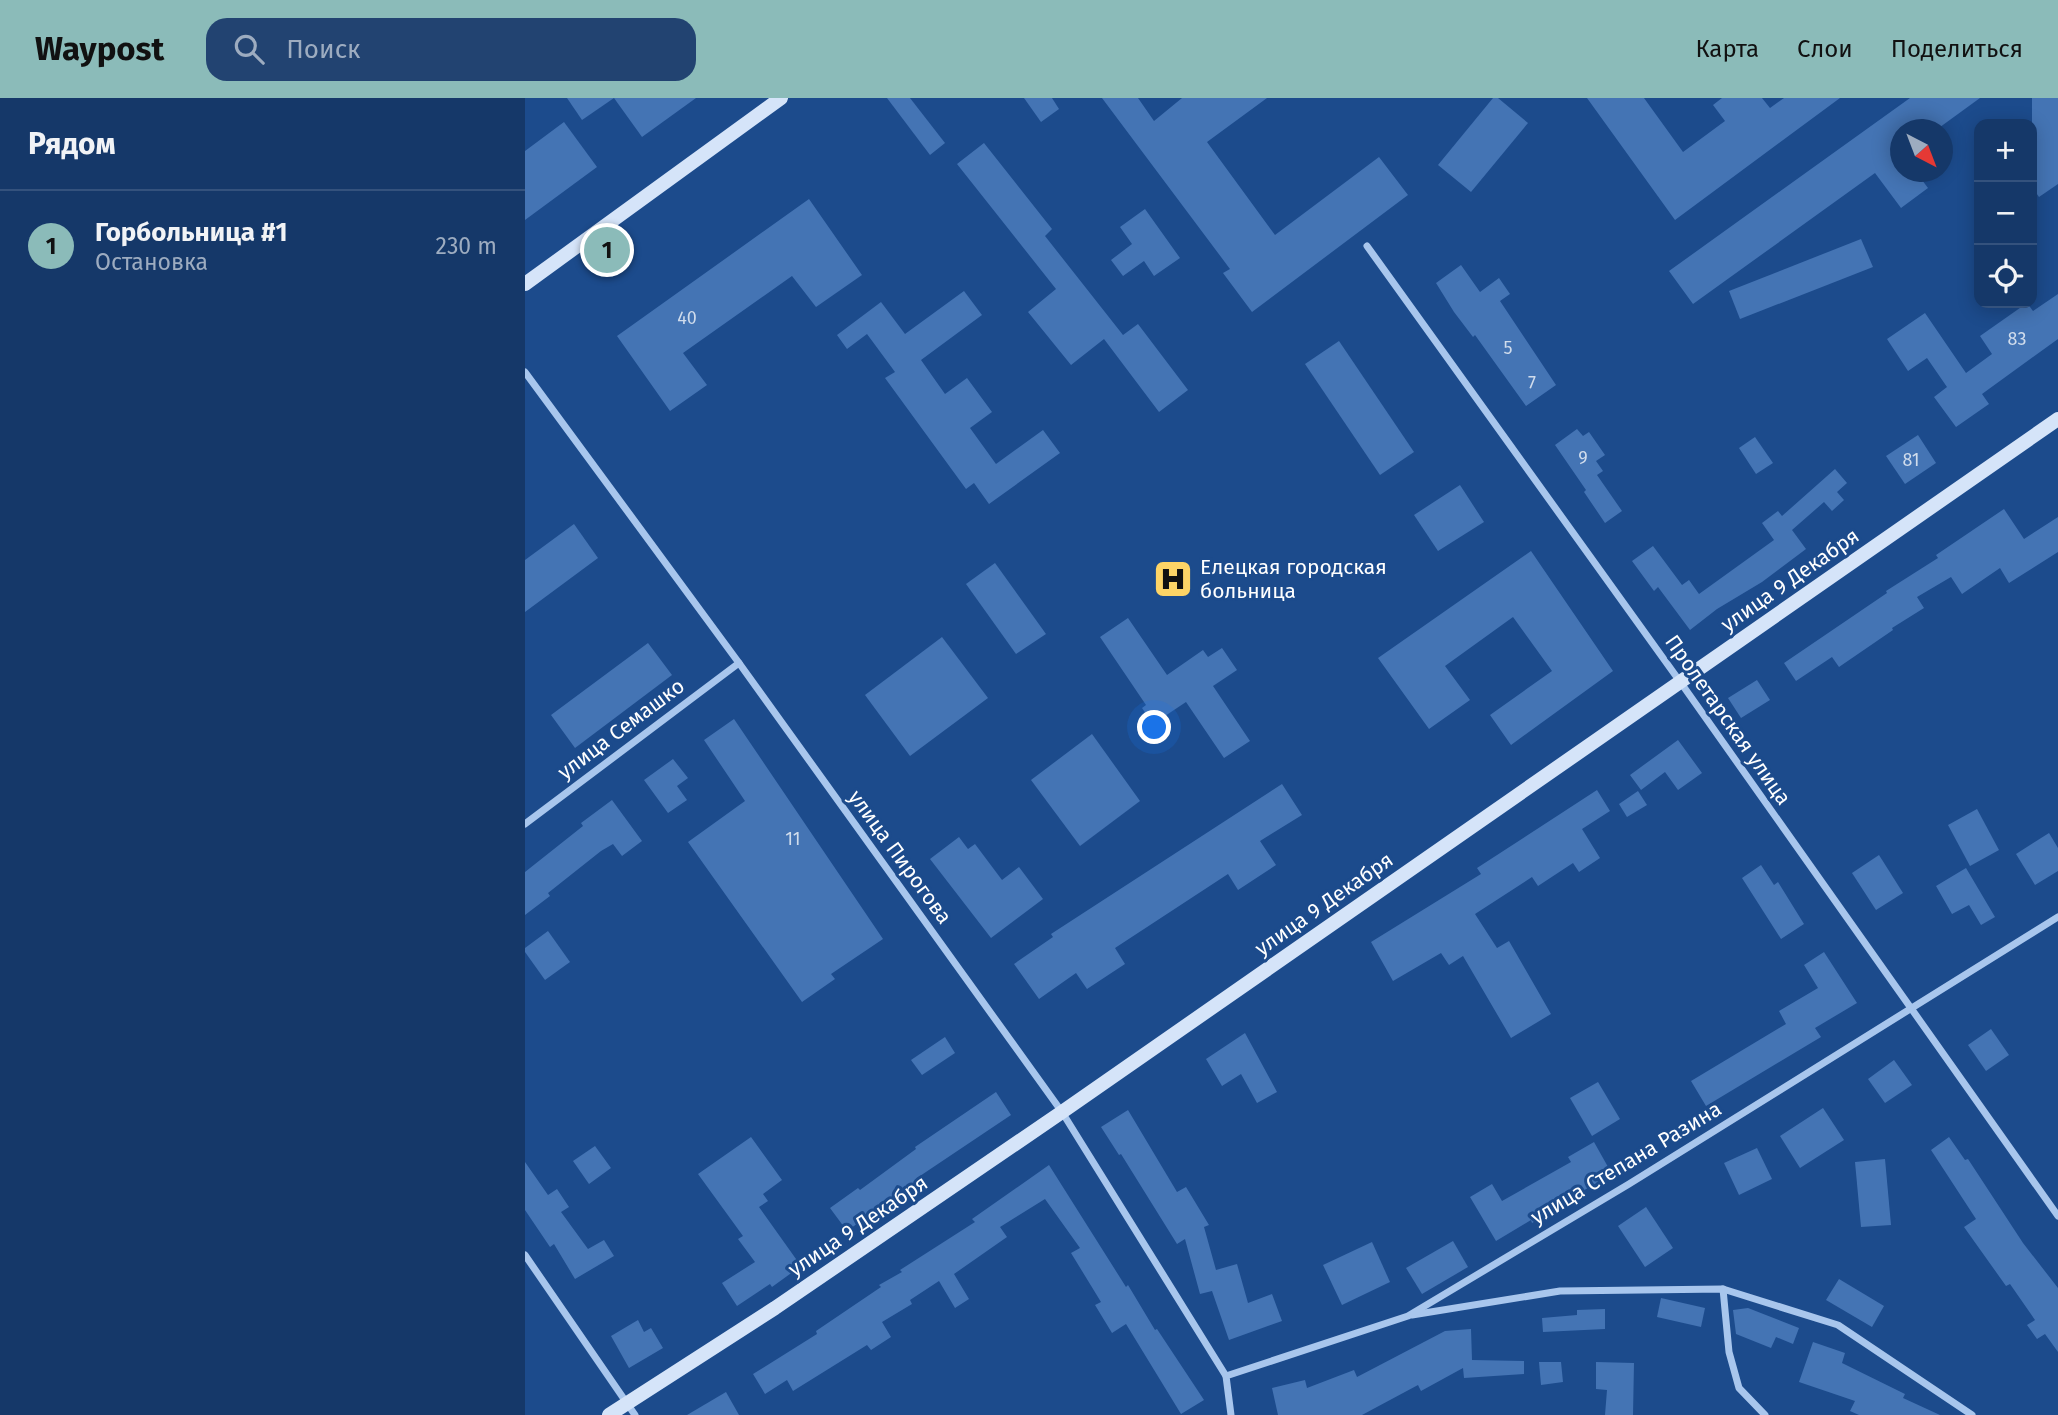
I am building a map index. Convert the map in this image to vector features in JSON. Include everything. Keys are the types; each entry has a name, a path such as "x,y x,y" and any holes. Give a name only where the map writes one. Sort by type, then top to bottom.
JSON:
{"street":[{"path":"525,284 782,98"},
{"name":"Пролетарская улица","path":"1367,246 1681,682 2058,1216"},
{"name":"улица Пирогова","path":"525,372 739,663 1062,1112 1226,1376"},
{"name":"улица 9 Декабря","path":"609,1415 631,1409 2058,419"},
{"name":"улица Семашко","path":"525,824 739,663"},
{"name":"улица Степана Разина","path":"1226,1376 1408,1316 1629,1184 2058,917"},
{"path":"525,1255 631,1409"},
{"path":"1408,1316 1560,1291 1723,1289 1838,1325 1972,1415"},
{"path":"1723,1289 1729,1352 1739,1388 1765,1415"},
{"path":"1226,1376 1231,1415"}],"building":[{"path":"567,98 614,98 582,120"},
{"path":"614,98 696,98 642,137"},
{"path":"887,98 910,98 945,143 930,155"},
{"path":"1024,98 1052,98 1059,109 1041,122"},
{"path":"1102,98 1138,98 1154,121 1182,98 1267,98 1207,142 1275,235 1379,157 1408,195 1252,312 1223,273 1230,269"},
{"path":"1493,98 1498,98 1528,123 1471,192 1438,165"},
{"path":"1587,98 1644,98 1683,152 1725,121 1713,105 1722,98 1762,98 1770,108 1784,98 1840,98 1675,220"},
{"path":"1910,98 1980,98 1951,119 1890,119 1890,182 1924,182 1928,188 1901,208 1875,173 1693,304 1669,271"},
{"path":"2032,98 2058,98 2058,184 2039,197 2037,119 2032,119"},
{"path":"564,122 597,167 525,220 525,151"},
{"path":"984,143 1052,229 1045,236 1123,335 1138,324 1188,390 1159,412 1104,339 1071,365 1028,312 1056,289 957,164"},
{"path":"809,199 862,275 816,307 792,276 683,353 707,385 670,411 617,336"},
{"path":"1145,209 1180,258 1154,276 1144,261 1123,276 1111,260 1132,244 1120,227"},
{"path":"1861,239 1873,267 1740,319 1729,291"},
{"path":"1461,265 1480,292 1499,278 1510,294 1500,301 1556,385 1526,406 1475,335 1473,337 1454,312 1436,283"},
{"path":"964,291 982,315 921,360 945,394 967,378 992,412 970,428 996,464 1043,430 1060,453 989,504 974,483 966,489 885,378 895,372 867,334 847,349 837,335 881,302 905,334"},
{"path":"2058,294 2058,339 1982,394 1989,404 1956,427 1934,397 1947,387 1927,358 1908,371 1887,339 1925,313 1966,373 1992,354 1980,336 2020,308 2031,308 2033,311"},
{"path":"1339,341 1414,452 1380,475 1305,364"},
{"path":"1577,429 1583,436 1589,432 1605,455 1596,461 1603,471 1597,475 1622,511 1605,523 1555,445"},
{"path":"1918,435 1936,463 1905,484 1886,456"},
{"path":"1755,437 1773,463 1756,474 1739,448"},
{"path":"1835,469 1847,483 1837,492 1844,500 1832,511 1824,502 1792,530 1806,549 1690,630 1658,587 1654,591 1632,561 1653,546 1682,585 1689,580 1699,594 1774,540 1762,523 1778,511 1782,516"},
{"path":"1460,485 1484,522 1438,551 1414,515"},
{"path":"2004,509 2024,539 2058,517 2058,552 2009,583 2000,568 1962,594 1951,577 1917,597 1924,608 1839,667 1832,657 1796,681 1784,663 1938,558 1936,555"},
{"path":"574,524 598,558 525,612 525,560"},
{"path":"1531,551 1613,671 1511,745 1490,715 1552,671 1513,617 1445,666 1470,700 1429,729 1378,658"},
{"path":"995,563 1046,634 1016,654 966,584"},
{"path":"1128,618 1167,675 1203,650 1208,657 1222,648 1237,670 1213,686 1250,741 1224,758 1186,702 1153,724 1142,708 1146,705 1100,637"},
{"path":"942,637 988,698 910,756 865,695"},
{"path":"648,643 672,675 575,748 551,715"},
{"path":"1757,680 1770,700 1741,718 1728,698"},
{"path":"734,719 883,939 831,974 835,979 802,1002 688,842 745,801 704,740"},
{"path":"1092,734 1140,801 1080,846 1031,780"},
{"path":"1678,740 1702,773 1678,790 1665,772 1641,790 1630,775"},
{"path":"673,759 688,778 677,786 687,800 668,813 644,780"},
{"path":"1282,784 1302,815 1260,841 1276,865 1238,890 1228,874 1115,948 1125,964 1087,989 1076,973 1039,999 1014,964 1053,937 1051,934"},
{"path":"1597,790 1610,811 1582,829 1600,858 1579,872 1573,863 1538,886 1532,877 1475,914 1497,948 1509,941 1551,1014 1511,1038 1463,956 1449,965 1441,953 1393,981 1371,942 1481,874 1477,868"},
{"path":"1638,791 1647,805 1627,817 1619,804"},
{"path":"612,800 642,841 622,856 613,844 601,851 525,915 525,872"},
{"path":"1977,809 1999,850 1970,866 1948,825"},
{"path":"2049,833 2058,848 2058,871 2035,885 2016,854"},
{"path":"959,837 968,849 975,844 1002,880 1019,867 1043,899 991,938 930,859"},
{"path":"1879,855 1903,893 1876,910 1852,873"},
{"path":"1761,865 1774,885 1778,882 1804,924 1781,939 1742,878"},
{"path":"1966,868 1995,917 1981,925 1969,905 1952,914 1936,886"},
{"path":"548,931 570,962 545,980 525,952 525,948"},
{"path":"1824,952 1857,1003 1815,1028 1821,1037 1706,1106 1691,1081 1786,1024 1779,1011 1818,988 1804,965"},
{"path":"1991,1029 2009,1055 1986,1071 1968,1045"},
{"path":"1245,1033 1277,1092 1257,1103 1241,1074 1222,1086 1206,1059"},
{"path":"945,1037 955,1053 922,1075 911,1060"},
{"path":"1894,1060 1912,1085 1885,1103 1868,1079"},
{"path":"1598,1082 1620,1119 1592,1136 1570,1098"},
{"path":"996,1092 1011,1115 917,1178 918,1180 847,1231 830,1208 858,1188 860,1190 916,1149 915,1147"},
{"path":"1823,1108 1844,1140 1800,1168 1780,1136"},
{"path":"1128,1110 1177,1192 1186,1187 1209,1225 1204,1227 1216,1270 1237,1264 1248,1303 1272,1294 1282,1321 1229,1340 1212,1291 1200,1294 1185,1239 1177,1244 1101,1127"},
{"path":"751,1137 782,1180 763,1194 768,1201 759,1207 801,1266 772,1287 770,1284 737,1306 722,1283 755,1262 738,1239 743,1236 698,1174"},
{"path":"1949,1137 1965,1160 1968,1159 2023,1243 2058,1288 2058,1352 2045,1334 2037,1339 2027,1325 2035,1320 2010,1284 2006,1286 1964,1227 1976,1219 1931,1150"},
{"path":"1594,1142 1612,1174 1532,1223 1531,1220 1496,1241 1470,1197 1492,1184 1502,1201 1571,1162 1568,1157"},
{"path":"595,1146 611,1168 589,1184 573,1161"},
{"path":"1757,1148 1772,1179 1739,1195 1724,1163"},
{"path":"1885,1159 1891,1225 1861,1227 1855,1162"},
{"path":"525,1162 548,1195 557,1189 569,1207 561,1212 588,1249 604,1240 614,1256 575,1279 554,1244 550,1247 525,1210"},
{"path":"1049,1165 1126,1287 1128,1285 1155,1330 1157,1329 1204,1400 1181,1414 1126,1324 1112,1333 1095,1305 1101,1302 1071,1253 1080,1248 1045,1199 1000,1227 1007,1237 954,1274 969,1299 955,1308 939,1281 910,1300 912,1304 882,1322 891,1337 871,1350 867,1345 793,1391 787,1380 765,1394 753,1374 817,1334 816,1331 881,1287 879,1285 975,1222 972,1219"},
{"path":"1646,1207 1673,1248 1645,1267 1618,1226"},
{"path":"1453,1241 1468,1267 1422,1294 1406,1268"},
{"path":"1372,1242 1390,1282 1342,1305 1323,1265"},
{"path":"1839,1279 1884,1306 1872,1327 1826,1300"},
{"path":"1661,1298 1705,1308 1701,1327 1657,1317"},
{"path":"1748,1308 1799,1328 1793,1344 1776,1337 1771,1348 1736,1334 1733,1310"},
{"path":"1605,1309 1605,1329 1543,1332 1542,1318 1577,1315 1577,1310"},
{"path":"638,1320 644,1332 651,1328 663,1348 629,1368 611,1336"},
{"path":"1471,1329 1472,1360 1524,1361 1524,1374 1464,1378 1463,1368 1421,1391 1418,1385 1362,1415 1278,1415 1272,1388 1305,1380 1307,1388 1354,1370 1357,1377 1445,1331"},
{"path":"1813,1342 1845,1353 1842,1363 1905,1394 1903,1398 1940,1415 1859,1415 1850,1411 1855,1401 1799,1382"},
{"path":"1539,1362 1561,1362 1563,1382 1541,1385"},
{"path":"1596,1362 1634,1363 1633,1415 1605,1415 1607,1390 1596,1389"},
{"path":"726,1392 739,1415 687,1415"}],"place":[{"name":"Горбольница #1","path":"607,250"},
{"name":"Елецкая городская больница","path":"1173,579"}]}
